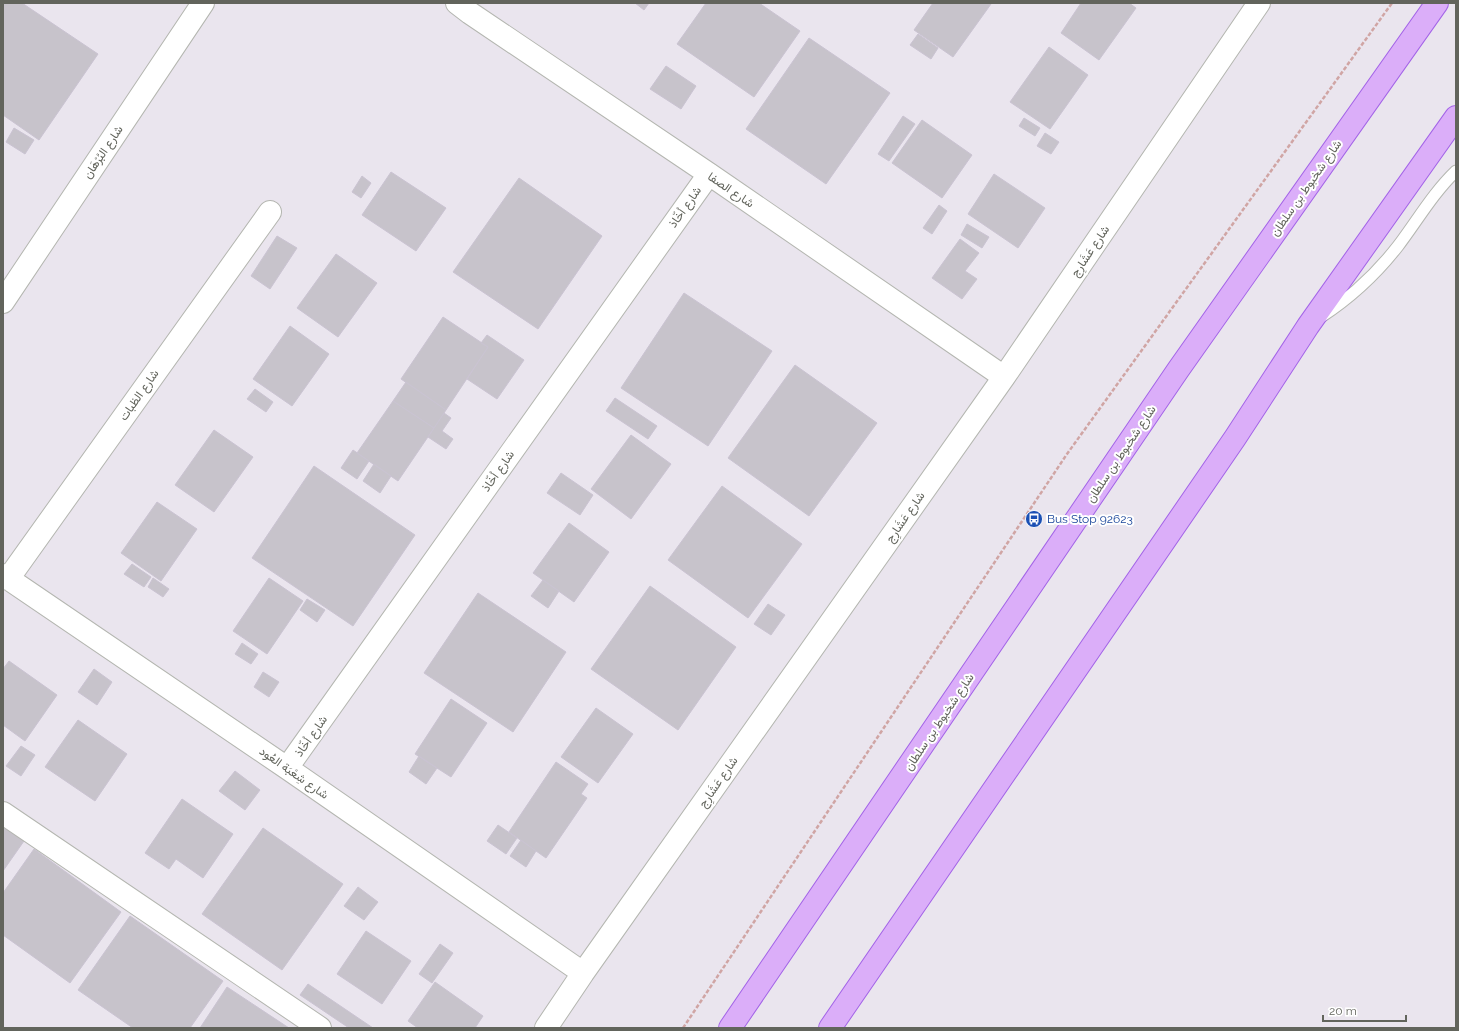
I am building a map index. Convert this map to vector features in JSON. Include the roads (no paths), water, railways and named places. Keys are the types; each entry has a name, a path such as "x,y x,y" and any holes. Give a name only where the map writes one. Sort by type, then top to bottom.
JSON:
{"main road":[{"name":"شارع شخبوط بن سلطان","path":"730,1028 1178,370 1437,3"},
{"path":"830,1028 1230,445 1308,326 1456,117"}],"street":[{"name":"شارع البُرْهَان","path":"3,302 203,3"},
{"name":"شارع الصفا","path":"457,3 1004,377"},
{"name":"شارع عَشَارِج","path":"546,1028 583,973 1004,377 1259,3"},
{"name":"شارع أخّاذ","path":"287,768 709,174"},
{"name":"شارع الظبات","path":"6,577 270,212"},
{"name":"شارع شِعْبَة العُود","path":"6,577 287,768 583,973"},
{"path":"3,813 320,1028"}],"lane":[{"path":"1308,326 1333,309 1378,269 1398,247 1446,181 1456,171"}],"place":[{"name":"Bus Stop 92623","path":"1034,519"}]}
